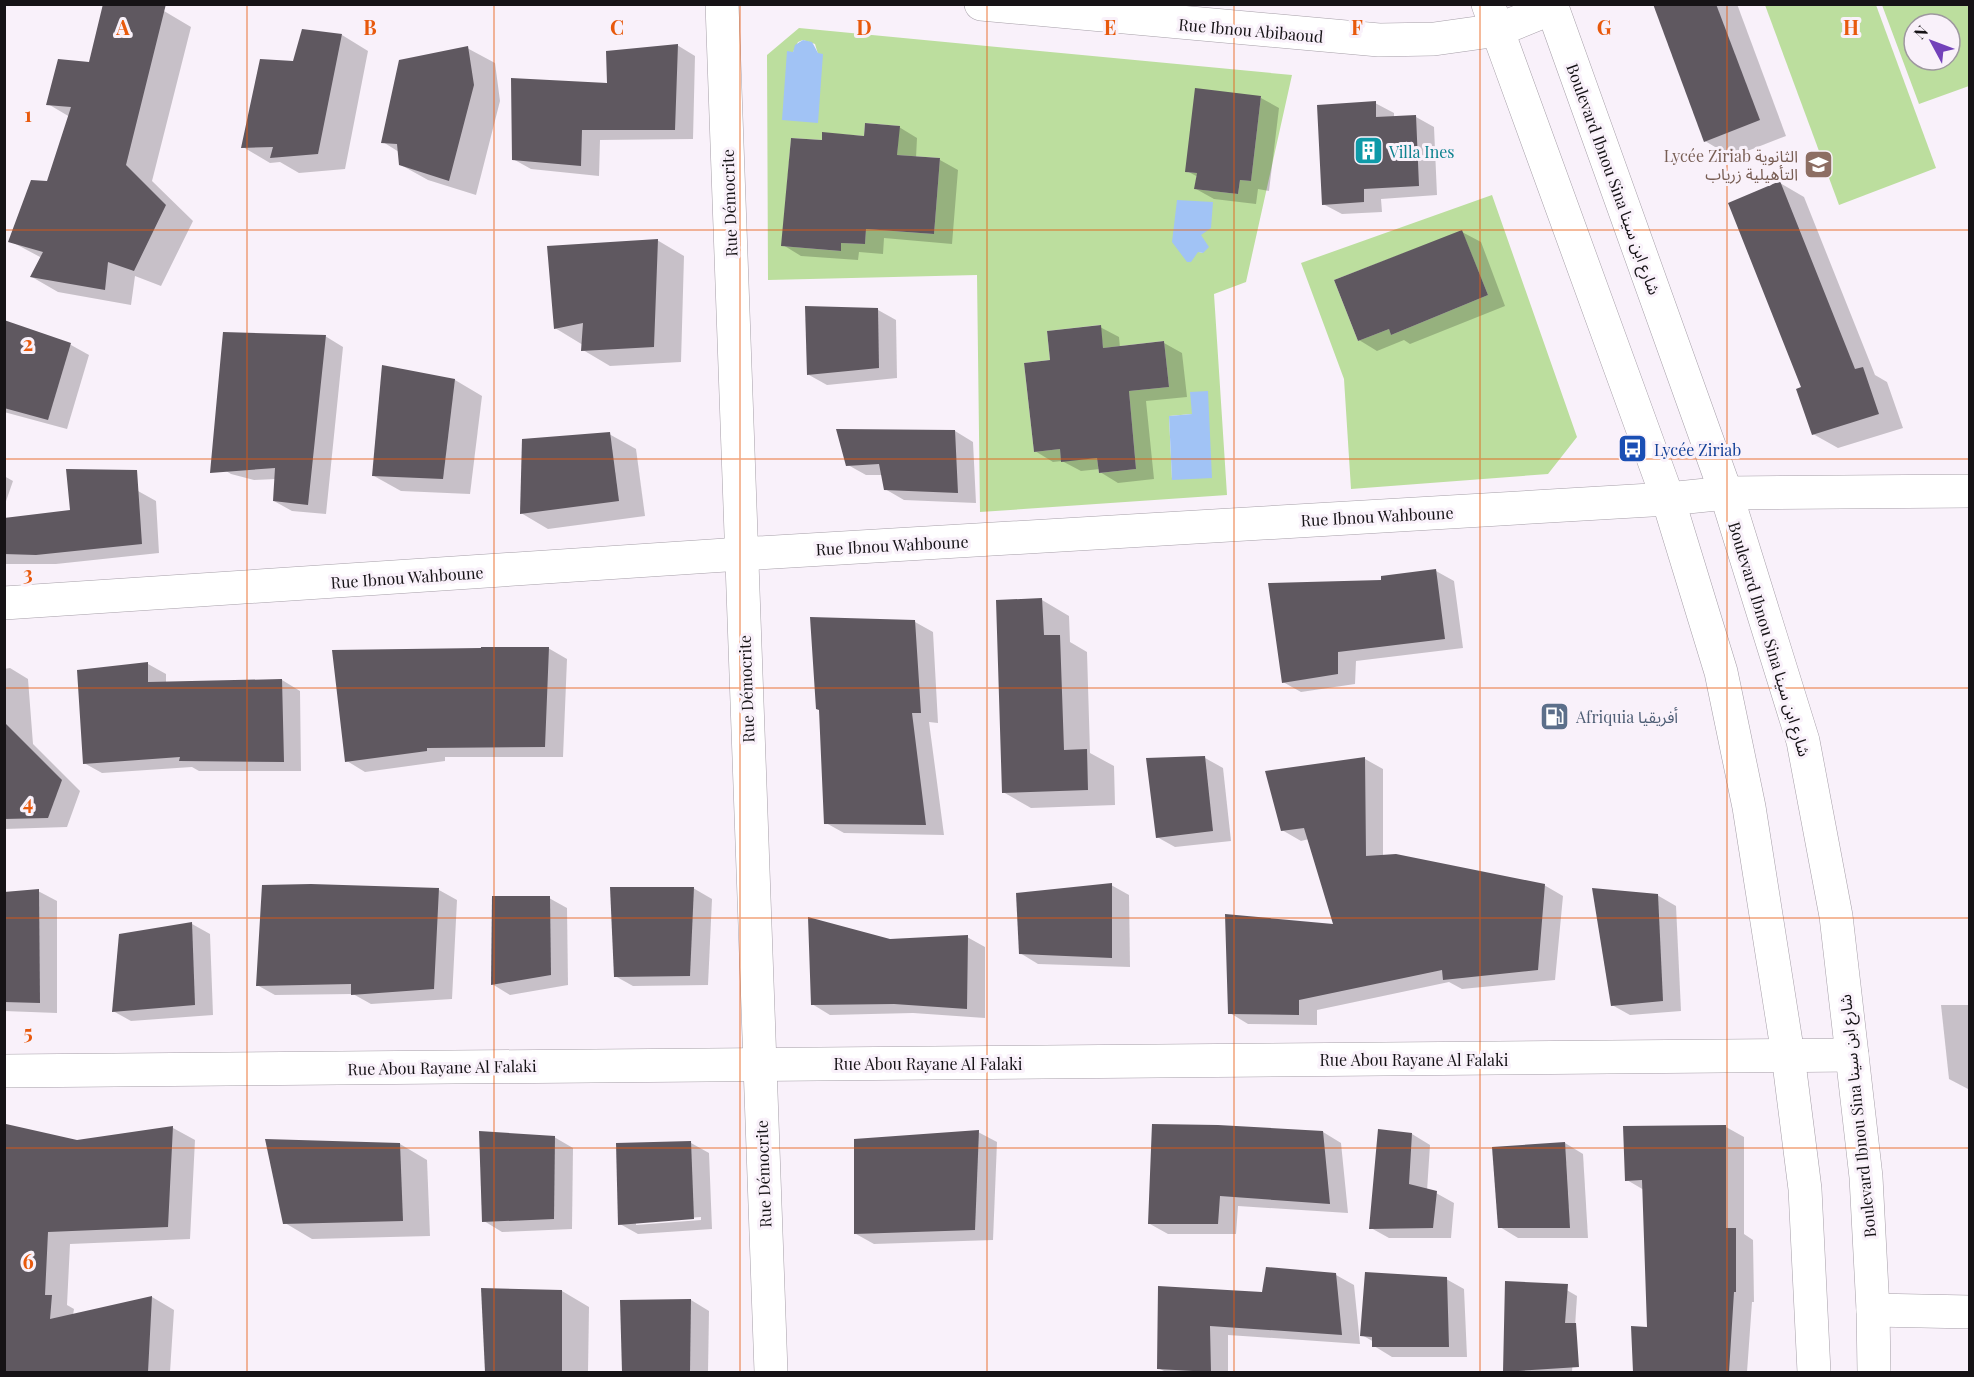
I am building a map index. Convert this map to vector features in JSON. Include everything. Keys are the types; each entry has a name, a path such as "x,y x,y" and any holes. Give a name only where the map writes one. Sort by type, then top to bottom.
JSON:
{"street":[{"name":"Rue Démocrite","path":"722,4 771,1372"},
{"name":"Rue Ibnou Abibaoud","path":"981,4 1379,40 1434,39 1493,17 1552,6"},
{"name":"Boulevard Ibnou Sina شارع ابن سينا","path":"1552,6 1726,493 1803,741 1836,916 1866,1177 1874,1372"},
{"path":"1493,17 1668,499 1721,672 1749,807 1788,1055 1805,1189 1814,1372"},
{"name":"Rue Ibnou Wahboune","path":"4,603 741,554 1668,499 1726,493 1970,491"},
{"name":"Rue Abou Rayane Al Falaki","path":"4,1071 1852,1055"},
{"path":"1873,1310 1970,1312"}],"green space":[{"path":"1765,5 1876,5 1936,168 1839,205"},
{"path":"1882,5 1969,5 1969,86 1919,104 1907,72 1962,72 1962,12 1902,12 1902,59"},
{"path":"799,28 1292,75 1246,282 1214,294 1227,495 980,512 977,275 768,280 767,55","holes":["803,40 815,44 818,54 787,52 793,52 798,42","1261,96 1251,181 1240,180 1238,194 1195,189 1197,173 1186,172","865,123 899,126 897,155 940,158 934,234 866,229 865,244 841,243 840,251 782,246 791,138 822,140 822,133 864,136","1177,200 1202,233 1200,235 1203,253 1199,252","1100,325 1103,348 1164,341 1169,387 1129,391 1136,469 1099,473 1097,458 1061,461 1060,449 1034,452 1024,363 1050,360 1047,331","1192,414 1172,479 1169,416"]},
{"path":"1492,195 1577,437 1548,474 1351,489 1344,379 1301,263","holes":["1462,231 1488,295 1391,335 1389,329 1358,341 1334,280"]}],"water":[{"path":"803,40 812,42 818,53 823,54 818,123 782,120 787,51 793,52 795,45"},
{"path":"1177,200 1213,202 1211,228 1201,235 1209,247 1203,253 1198,252 1191,262 1187,262 1172,242"},
{"path":"1208,391 1212,478 1172,480 1169,416 1192,414 1190,392"}],"building":[{"path":"103,4 166,4 126,165 166,205 134,271 108,262 105,290 30,277 43,252 8,242 31,180 47,181 71,107 46,105 58,59 89,62"},
{"path":"1653,4 1716,4 1760,120 1704,142"},
{"path":"302,29 342,34 318,154 270,158 273,147 241,148 260,59 293,61"},
{"path":"678,44 675,130 582,130 581,166 512,160 511,78 607,83 606,51"},
{"path":"468,46 474,85 449,181 399,165 397,144 381,143 399,60"},
{"path":"1195,88 1261,96 1251,181 1240,180 1238,194 1194,189 1197,173 1185,172"},
{"name":"Villa Ines","path":"1376,101 1376,117 1416,115 1419,186 1364,189 1364,202 1322,205 1317,105"},
{"path":"865,123 900,126 897,155 940,158 934,234 866,229 865,244 841,243 841,251 781,246 791,138 822,140 822,132 864,136"},
{"path":"1780,181 1855,369 1863,367 1879,414 1812,435 1796,389 1801,387 1728,203"},
{"path":"1462,230 1488,295 1391,335 1389,329 1358,341 1334,280"},
{"path":"658,239 654,347 581,351 583,323 554,329 547,246"},
{"path":"805,306 878,308 879,368 807,375"},
{"path":"4,320 71,343 48,420 4,408"},
{"path":"1101,325 1103,348 1164,341 1169,387 1129,391 1136,469 1099,473 1097,458 1061,462 1060,449 1034,452 1024,363 1050,360 1047,331"},
{"path":"223,332 326,335 308,505 273,501 275,468 210,473"},
{"path":"382,365 455,379 443,479 372,476"},
{"path":"836,429 955,430 958,493 884,490 879,464 846,466"},
{"path":"610,432 619,501 520,514 522,439"},
{"path":"66,469 137,470 142,544 36,555 4,554 4,518 70,510"},
{"path":"1436,569 1445,639 1338,652 1338,674 1282,683 1268,583 1381,580 1381,576"},
{"path":"1042,598 1044,635 1060,635 1064,750 1087,749 1088,790 1002,793 996,600"},
{"path":"810,617 915,620 921,713 912,713 926,825 824,824 819,710 816,709"},
{"path":"549,647 545,747 427,748 427,751 345,762 332,650"},
{"path":"148,662 148,682 282,679 284,762 179,761 180,757 83,764 77,670"},
{"path":"4,722 62,780 48,818 4,819"},
{"path":"1205,756 1213,831 1156,838 1146,758"},
{"path":"1365,757 1366,856 1396,854 1545,884 1538,970 1443,980 1442,970 1299,1000 1299,1015 1228,1014 1225,914 1333,924 1304,828 1281,831 1265,771"},
{"path":"1112,883 1112,958 1019,954 1016,893"},
{"path":"311,884 439,888 434,989 351,995 351,984 256,986 262,885"},
{"path":"610,887 694,887 690,976 614,977"},
{"path":"1592,888 1658,894 1663,1001 1611,1006"},
{"path":"39,889 40,1003 4,1002 4,892"},
{"path":"492,896 550,896 551,975 491,985"},
{"path":"808,917 890,939 968,935 967,1009 894,1004 811,1005"},
{"path":"192,922 195,1005 112,1012 119,934"},
{"path":"6,1124 77,1140 173,1126 168,1227 48,1232 45,1295 52,1295 50,1319 152,1296 148,1372 4,1372"},
{"path":"1152,1124 1323,1131 1330,1204 1220,1196 1218,1224 1148,1224"},
{"path":"1726,1125 1726,1228 1736,1228 1736,1292 1734,1292 1729,1372 1633,1372 1631,1326 1647,1327 1642,1180 1625,1181 1623,1126"},
{"path":"1378,1129 1412,1133 1409,1184 1437,1191 1433,1228 1369,1229"},
{"path":"979,1130 975,1230 854,1234 854,1139"},
{"path":"479,1131 555,1136 554,1219 482,1222"},
{"path":"265,1139 400,1143 403,1221 283,1224"},
{"path":"691,1141 694,1219 618,1225 616,1143"},
{"path":"1565,1142 1570,1228 1498,1228 1492,1147"},
{"path":"1266,1267 1336,1273 1342,1335 1210,1326 1211,1372 1157,1369 1158,1286 1262,1292"},
{"path":"1365,1272 1447,1277 1449,1347 1372,1347 1372,1337 1360,1336"},
{"path":"1505,1281 1568,1284 1565,1323 1576,1323 1579,1367 1503,1372"},
{"path":"481,1288 562,1290 562,1372 485,1372"},
{"path":"691,1299 690,1372 622,1372 620,1300"}],"place":[{"name":"Villa Ines","path":"1368,151"},
{"name":"Lycée Ziriab الثانوية التأهيلية زرياب","path":"1819,164"},
{"name":"Lycée Ziriab","path":"1633,449"},
{"name":"Afriquia أفريقيا","path":"1555,716"}]}
